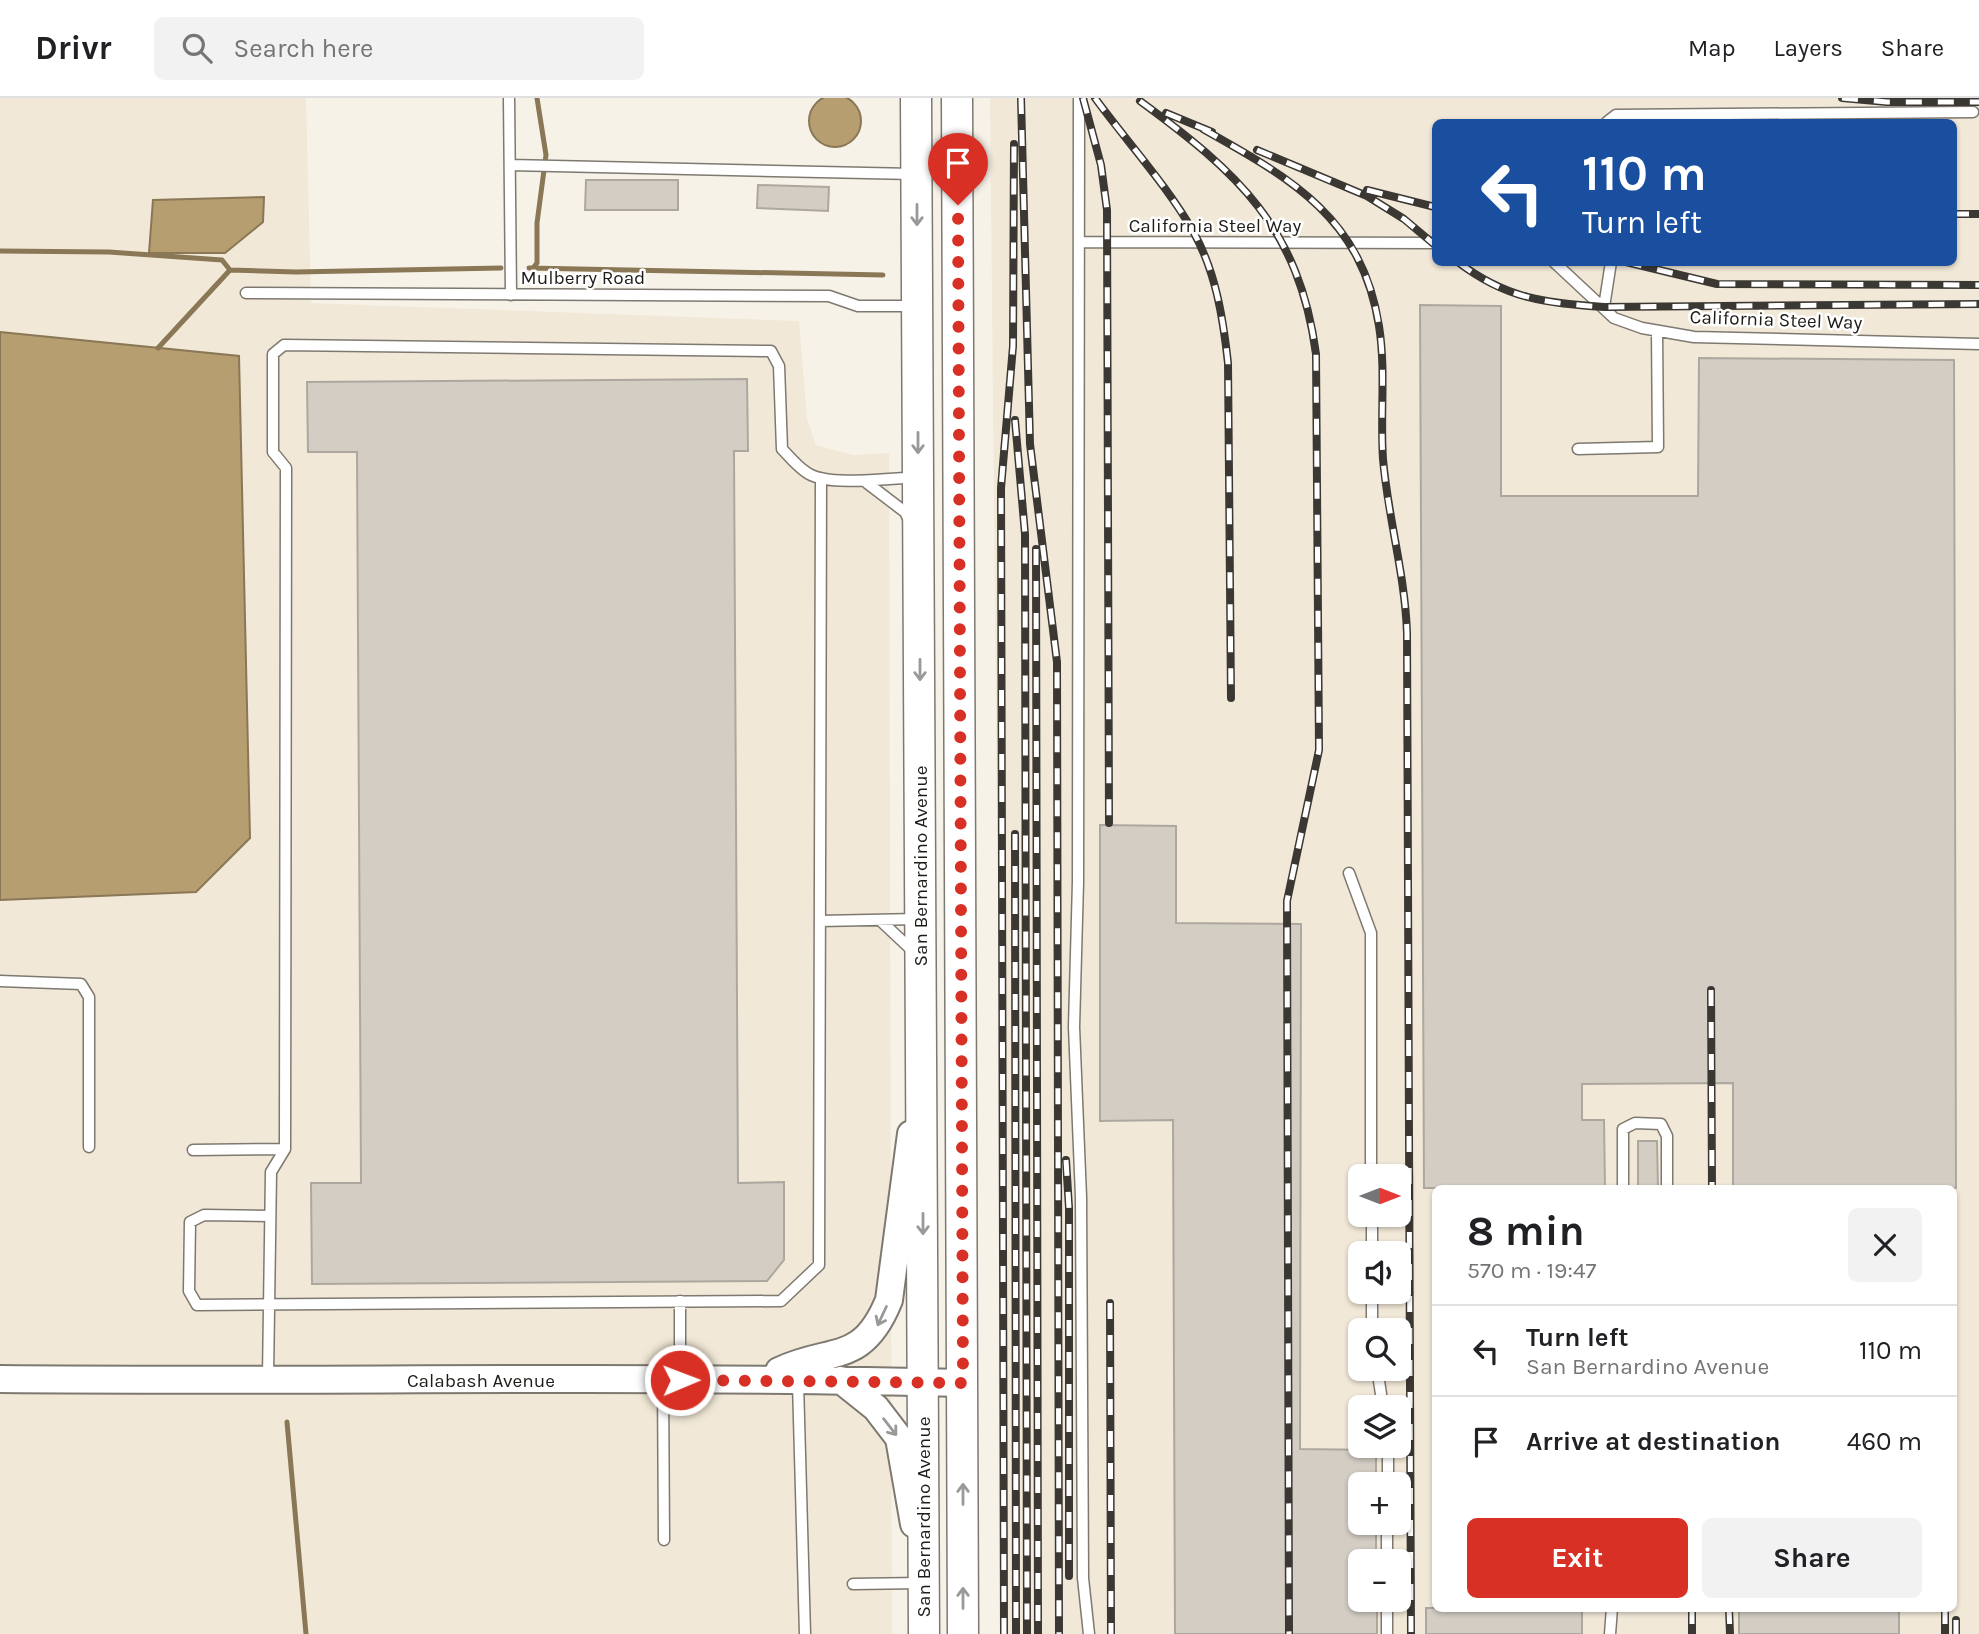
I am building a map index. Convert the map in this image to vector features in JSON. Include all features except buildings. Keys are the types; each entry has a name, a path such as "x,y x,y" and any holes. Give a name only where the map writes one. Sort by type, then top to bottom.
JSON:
{"main road":[{"name":"San Bernardino Avenue","path":"916,98 924,1634"},
{"name":"San Bernardino Avenue","path":"957,98 963,1634"},
{"path":"919,478 940,498 944,517 944,666 960,745"},
{"path":"921,919 946,954 947,1104 961,1195"}],"street":[{"path":"761,1379 784,1368 840,1355 862,1342 880,1324 889,1300 922,1056"},
{"name":"Calabash Avenue","path":"0,1379 268,1382 798,1379 963,1383"},
{"path":"841,1380 876,1408 900,1438 924,1583"}],"lane":[{"path":"509,98 511,295"},
{"path":"1079,98 1078,882 1074,1027 1081,1197 1083,1577 1088,1634"},
{"path":"1611,119 1616,115 1973,112"},
{"path":"510,165 917,174"},
{"name":"California Steel Way","path":"1079,242 1432,243"},
{"name":"California Steel Way","path":"1558,266 1614,318 1657,331 1694,337 1979,344"},
{"path":"1604,307 1610,266"},
{"name":"Mulberry Road","path":"246,293 830,296 858,306 918,306"},
{"path":"1578,449 1658,447 1657,331"},
{"path":"268,1382 271,1172 285,1149 286,468 273,452 273,354 284,345 771,351 779,366 782,449 807,474 821,478 867,482 882,477 919,478"},
{"path":"270,1216 204,1215 190,1222 189,1291 197,1305 781,1301 819,1265 821,478"},
{"path":"867,482 905,512 919,538"},
{"path":"1349,873 1371,933 1371,1164"},
{"path":"820,921 882,922 921,919"},
{"path":"882,922 921,959"},
{"path":"0,981 81,984 89,997 89,1147"},
{"path":"1623,1185 1623,1129 1635,1123 1661,1124 1667,1136 1667,1185"},
{"path":"193,1150 285,1149"},
{"path":"664,1541 672,1380 680,1301"},
{"path":"798,1379 806,1634"},
{"path":"853,1584 924,1583"},
{"path":"1387,1612 1387,1634"},
{"path":"1610,1634 1612,1612"}],"shaded area":[{"path":"835,95 845,97 853,103 859,111 859,131 853,139 845,145 835,147 825,145 817,139 811,131 809,121 811,111 817,103 825,97"},
{"path":"0,98 306,98 311,303 799,321 807,419 816,445 853,455 889,453 892,1634 0,1634"},
{"path":"990,98 1979,98 1979,1634 1005,1634"},
{"path":"264,197 263,222 225,253 149,253 153,200"},
{"path":"0,332 239,356 250,838 196,892 0,900"}],"waterway":[{"path":"533,268 537,263 537,223 546,155 537,98"},
{"path":"0,251 109,252 222,260 230,270"},
{"path":"158,348 230,270 296,272 501,268"},
{"path":"529,268 883,275"},
{"path":"287,1422 306,1634"}],"railway":[{"path":"1021,98 1030,444 1057,662 1059,1634"},
{"path":"1083,98 1101,165 1107,210 1109,823"},
{"path":"1095,98 1183,215 1202,248 1217,296 1228,363 1231,698"},
{"path":"1842,98 1887,102 1979,102"},
{"path":"1140,101 1175,127 1234,179 1279,237 1295,271 1308,310 1316,354 1319,750 1287,901 1289,1634"},
{"path":"1166,113 1212,132"},
{"path":"1203,129 1292,184 1317,205 1339,229 1357,256 1370,288 1379,326 1383,459 1407,633 1411,1634"},
{"path":"1004,1634 1001,488 1013,346 1014,144"},
{"path":"1257,150 1367,196 1404,219 1432,242"},
{"path":"1367,190 1432,206"},
{"path":"1957,214 1979,214"},
{"path":"1464,266 1493,284 1527,297 1604,307 1979,304"},
{"path":"1643,266 1717,284 1979,285"},
{"path":"1015,420 1025,534 1027,1634"},
{"path":"1036,549 1038,1634"},
{"path":"1015,834 1016,1634"},
{"path":"1711,990 1712,1185"},
{"path":"1066,1160 1069,1208 1069,1576"},
{"path":"1110,1303 1111,1634"},
{"path":"1692,1612 1692,1634"},
{"path":"1729,1612 1730,1634"},
{"path":"1945,1612 1945,1634"},
{"path":"1956,1620 1956,1634"}],"route":[{"path":"680,1380 963,1383 958,205"}]}
